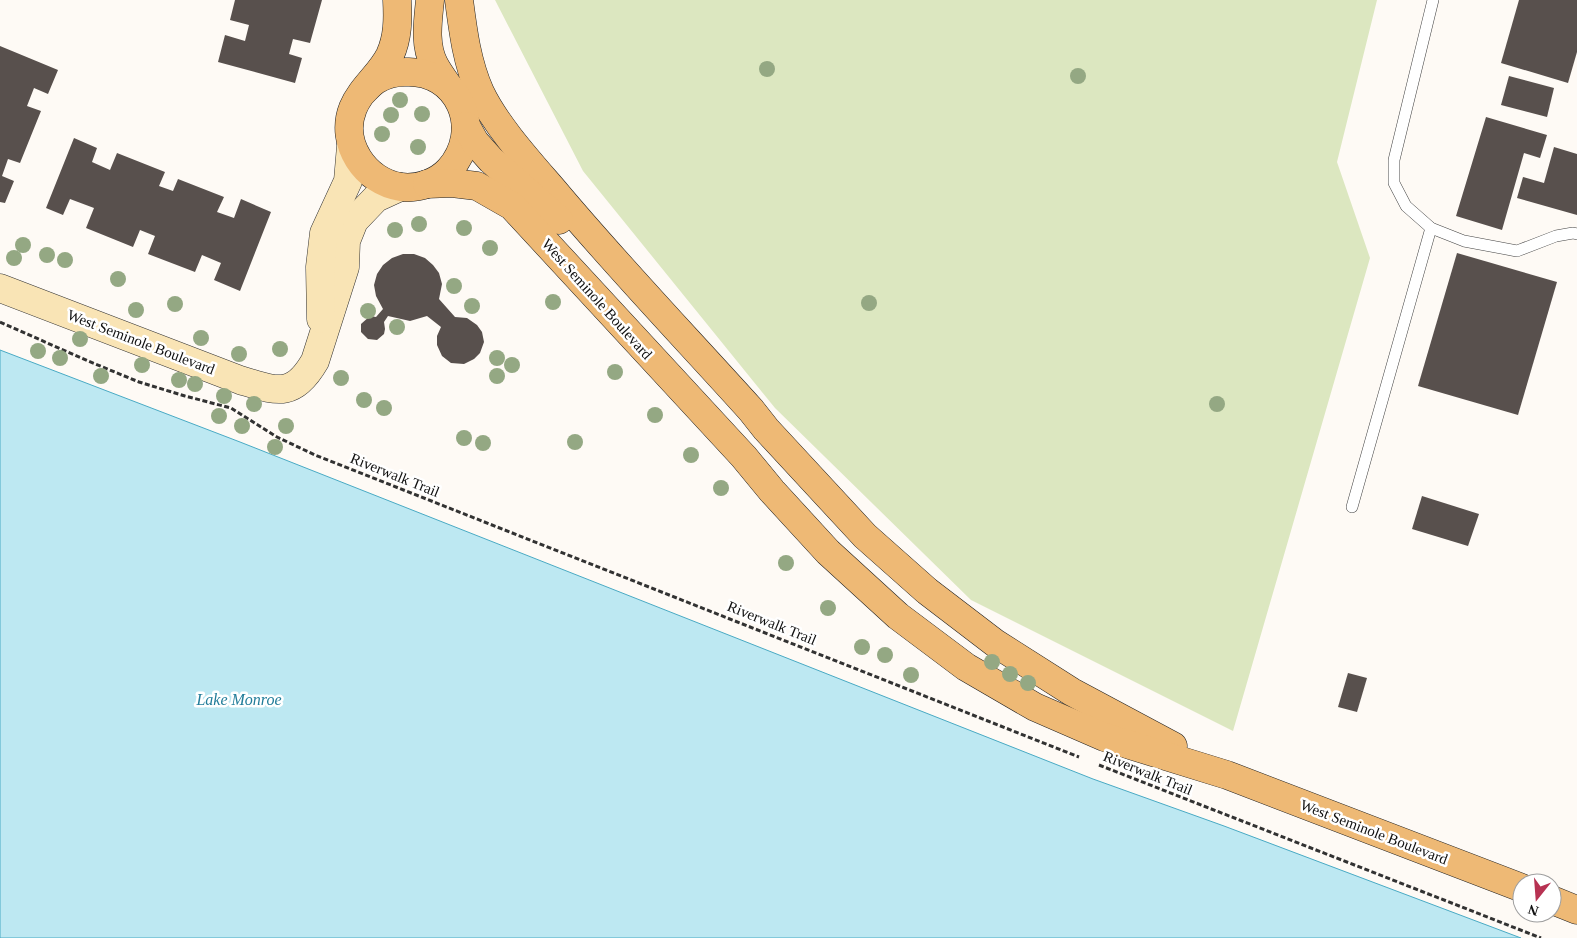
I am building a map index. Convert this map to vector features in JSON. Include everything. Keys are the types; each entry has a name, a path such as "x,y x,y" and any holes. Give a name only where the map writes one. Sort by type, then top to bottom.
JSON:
{"main road":[{"path":"321,343 320,267 324,233 348,181 352,146 349,127 352,109 362,92 389,58 398,23 397,0"},
{"path":"352,146 359,161 370,174 384,183 400,187 414,187 427,184 444,175 456,162 464,145 466,126 464,112 433,63 428,45 430,0"},
{"name":"West Seminole Boulevard","path":"459,0 464,42 480,92 522,154 564,204 865,536 927,590 995,643 1072,692 1227,775"},
{"path":"362,92 376,80 395,72 414,71 434,77 450,89"},
{"name":"West Seminole Boulevard","path":"466,126 475,142 491,160 553,213 702,377 759,420 773,440 771,452 762,460 750,460 744,457"},
{"name":"West Seminole Boulevard","path":"427,184 452,183 477,186 512,206 744,457 828,552 891,610 966,668 1035,707 1104,737 1227,775 1512,884"},
{"path":"321,343 345,267 346,242 354,221 376,198 400,187"},
{"name":"West Seminole Boulevard","path":"0,288 240,380 270,389 283,390 297,384 307,374 315,361 321,343"},
{"name":"West Seminole Boulevard","path":"781,501 783,490 791,484 796,485 864,553 912,595 959,615"},
{"path":"1562,904 1577,910"}],"lane":[{"path":"1433,0 1394,160 1394,182 1406,206 1431,228 1464,241 1517,251 1556,236 1577,234"},
{"path":"1352,507 1431,228"}],"path":[{"name":"Riverwalk Trail","path":"0,322 139,382 231,408 277,437 315,455 1087,761"},
{"name":"Riverwalk Trail","path":"1096,764 1541,938"}],"green space":[{"path":"495,0 1377,0 1337,162 1370,258 1233,731 971,600 775,408 583,171"}],"water":[{"name":"Lake Monroe","path":"0,350 240,442 1093,779 1224,826 1521,938 0,938"}],"building":[{"path":"235,0 322,0 310,43 293,39 289,54 302,58 295,83 218,62 225,35 245,41 249,25 230,20"},
{"path":"1519,0 1577,0 1577,52 1568,83 1501,63"},
{"path":"0,46 58,70 48,94 34,88 27,106 41,111 20,163 8,159 2,176 14,181 5,203 0,202"},
{"path":"1509,76 1554,88 1547,117 1501,105"},
{"path":"1486,117 1547,135 1540,158 1524,153 1502,230 1456,216"},
{"path":"74,138 97,148 92,162 110,170 117,153 165,172 159,186 173,191 178,179 224,197 217,212 234,218 241,199 271,212 240,291 214,280 221,263 202,255 195,272 148,254 155,236 140,230 133,247 86,228 94,208 70,199 63,215 46,208"},
{"path":"1554,147 1577,154 1577,215 1517,198 1523,177 1544,183"},
{"path":"1457,253 1557,282 1518,415 1418,386"},
{"path":"403,254 414,254 425,258 433,265 439,273 442,284 439,299 455,317 467,318 477,325 482,332 484,342 480,353 474,359 464,364 451,363 442,356 437,345 437,336 441,327 427,316 410,321 388,316 384,322 384,334 377,340 368,339 361,332 361,324 370,316 376,317 383,309 376,296 374,285 377,274 383,265 392,258"},
{"path":"1422,496 1479,514 1468,546 1412,529"},
{"path":"1348,673 1367,678 1357,712 1338,707"}]}
